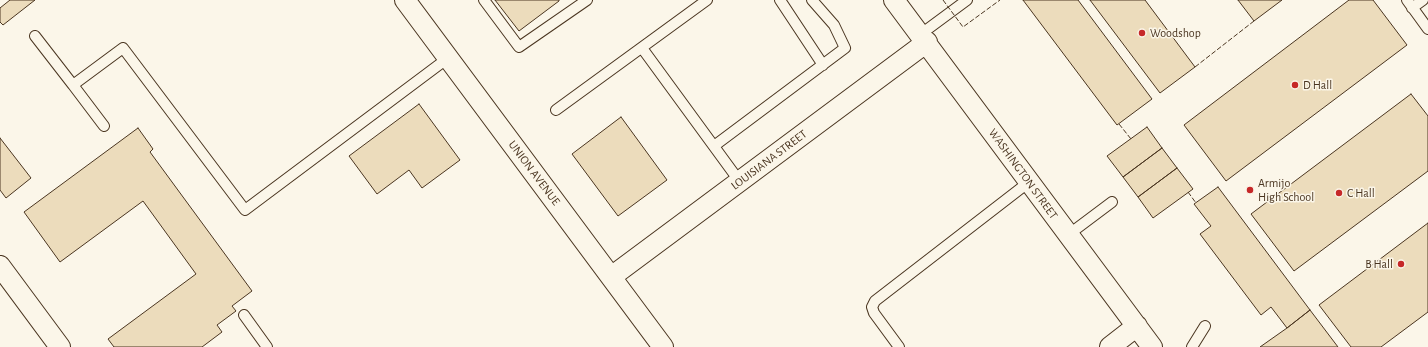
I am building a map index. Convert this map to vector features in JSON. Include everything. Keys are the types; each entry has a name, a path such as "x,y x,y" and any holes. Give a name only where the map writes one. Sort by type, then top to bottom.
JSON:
{"street":[{"name":"UNION AVENUE","path":"405,0 663,347"},
{"name":"WASHINGTON STREET","path":"894,0 924,38 1152,347"},
{"name":"LOUISIANA STREET","path":"611,277 740,182 924,38"},
{"path":"0,266 60,347"},
{"path":"1110,347 1137,326"}],"lane":[{"path":"484,0 519,47 587,0"},
{"path":"556,110 707,0"},
{"path":"780,0 823,65"},
{"path":"714,146 845,48 834,25 812,0"},
{"path":"924,38 967,0"},
{"path":"1423,0 1410,4 1428,29"},
{"path":"35,36 104,126"},
{"path":"73,85 123,48 245,210 448,58"},
{"path":"642,48 740,182"},
{"path":"899,347 874,313 872,307 875,301 1029,182"},
{"path":"1068,235 1112,202"},
{"path":"244,315 267,347"},
{"path":"1192,347 1204,326"}],"building":[{"path":"10,0 35,0 3,25 0,22 0,8"},
{"path":"495,0 559,0 559,1 519,31"},
{"path":"1023,0 1078,0 1152,99 1117,125"},
{"name":"Woodshop","path":"1090,0 1145,0 1195,67 1160,93"},
{"path":"1238,0 1282,0 1254,21"},
{"name":"D Hall","path":"1349,0 1373,0 1407,45 1226,181 1184,125"},
{"name":"C Hall","path":"1411,94 1428,116 1428,171 1294,271 1251,214"},
{"path":"419,104 460,160 422,188 409,170 377,194 349,156"},
{"path":"621,117 667,180 618,216 572,154"},
{"path":"1147,127 1162,148 1123,177 1107,156"},
{"path":"138,128 153,149 150,152 252,291 232,306 236,311 217,325 222,332 202,347 114,347 108,339 196,274 143,201 60,262 24,212"},
{"path":"0,138 31,178 6,198 0,190"},
{"path":"1162,148 1177,168 1138,197 1123,177"},
{"path":"1177,168 1193,189 1153,218 1138,197"},
{"path":"1218,187 1310,310 1287,328 1271,307 1261,315 1200,234 1211,226 1194,204"},
{"name":"B Hall","path":"1428,223 1428,312 1381,347 1351,347 1319,305"},
{"path":"1310,310 1338,347 1260,347 1287,328"}],"fence":[{"path":"943,0 963,27 1000,0"},
{"path":"1195,67 1254,21"},
{"path":"1119,124 1131,139"},
{"path":"1188,192 1196,203"}],"place":[{"name":"Woodshop","path":"1142,33"},
{"name":"D Hall","path":"1295,85"},
{"name":"Armijo High School","path":"1250,190"},
{"name":"C Hall","path":"1339,193"},
{"name":"B Hall","path":"1401,264"}]}
